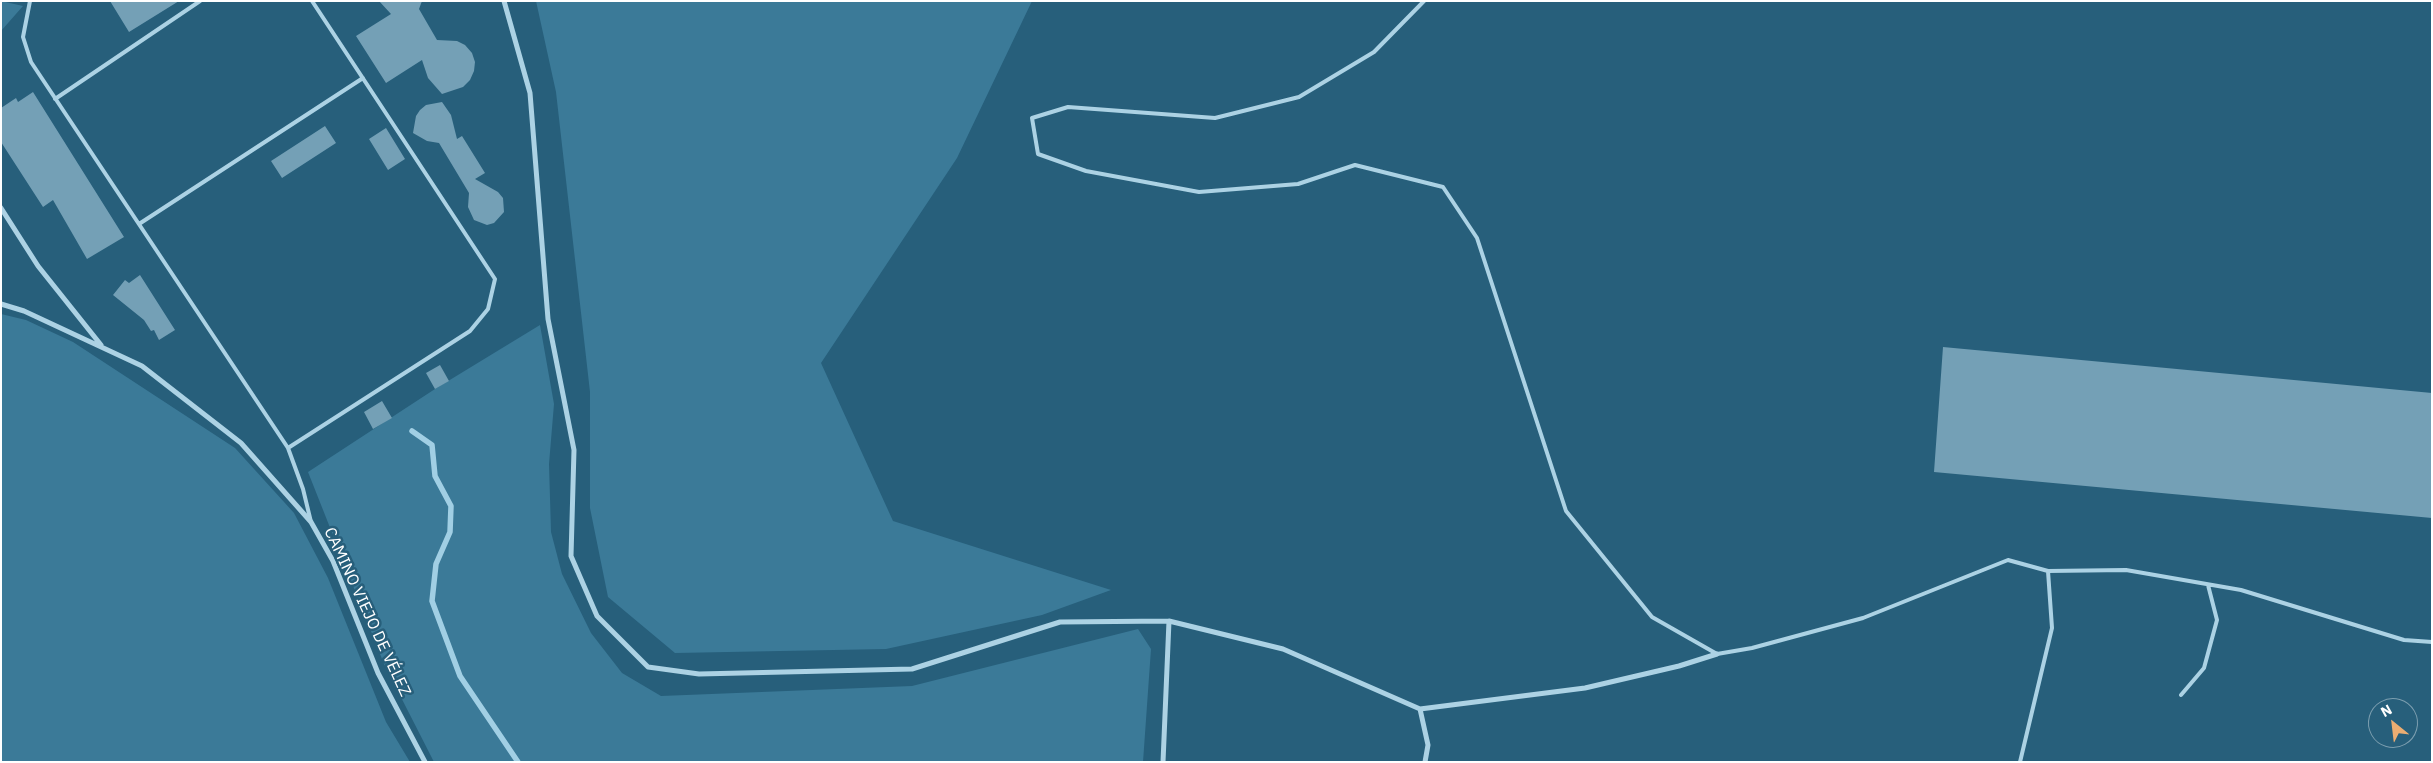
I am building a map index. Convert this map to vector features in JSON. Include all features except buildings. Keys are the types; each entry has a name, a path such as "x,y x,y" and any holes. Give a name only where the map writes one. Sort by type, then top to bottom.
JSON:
{"street":[{"path":"504,1 530,93 548,319 574,450 571,556 597,616 648,667 699,674 912,669 1060,622 1169,620 1283,649 1420,709 1585,688 1679,666 1717,654"},
{"path":"1,208 38,266 102,346"},
{"name":"CAMINO VIEJO DE VÉLEZ","path":"1,304 24,311 142,366 241,443 311,522 332,561 378,673 425,762"},
{"path":"1163,762 1169,620"},
{"path":"1420,709 1428,745 1425,762"}],"lane":[{"path":"30,1 23,36 31,62 288,448 304,489 311,522"},
{"path":"55,99 200,1"},
{"path":"288,448 470,331 488,309 495,279 312,1"},
{"path":"1424,1 1374,52 1299,97 1215,118 1068,107 1032,118 1038,154 1086,171 1199,192 1298,184 1355,165 1444,187 1477,238 1566,511 1652,617 1717,654 1752,648 1864,618 2008,560 2048,571 2126,570 2241,590 2404,640 2432,642"},
{"path":"139,224 363,78"},
{"path":"2020,762 2052,628 2048,571"},
{"path":"2181,695 2204,668 2217,620 2208,585"}],"shaded area":[{"path":"1,1 23,6 1,31"},
{"path":"536,1 1032,1 957,158 821,363 893,521 1111,590 1042,615 886,649 675,653 608,597 590,508 590,392 556,92"},
{"path":"1,314 26,320 73,342 235,448 294,513 328,578 386,722 410,762 1,762"},
{"path":"540,325 554,404 549,464 551,532 562,574 591,633 622,673 661,696 912,686 1138,629 1151,649 1143,762 434,762 384,664 308,472 435,389"}],"waterway":[{"path":"412,431 432,445 435,476 451,506 450,532 436,564 432,601 460,676 518,762"}]}
